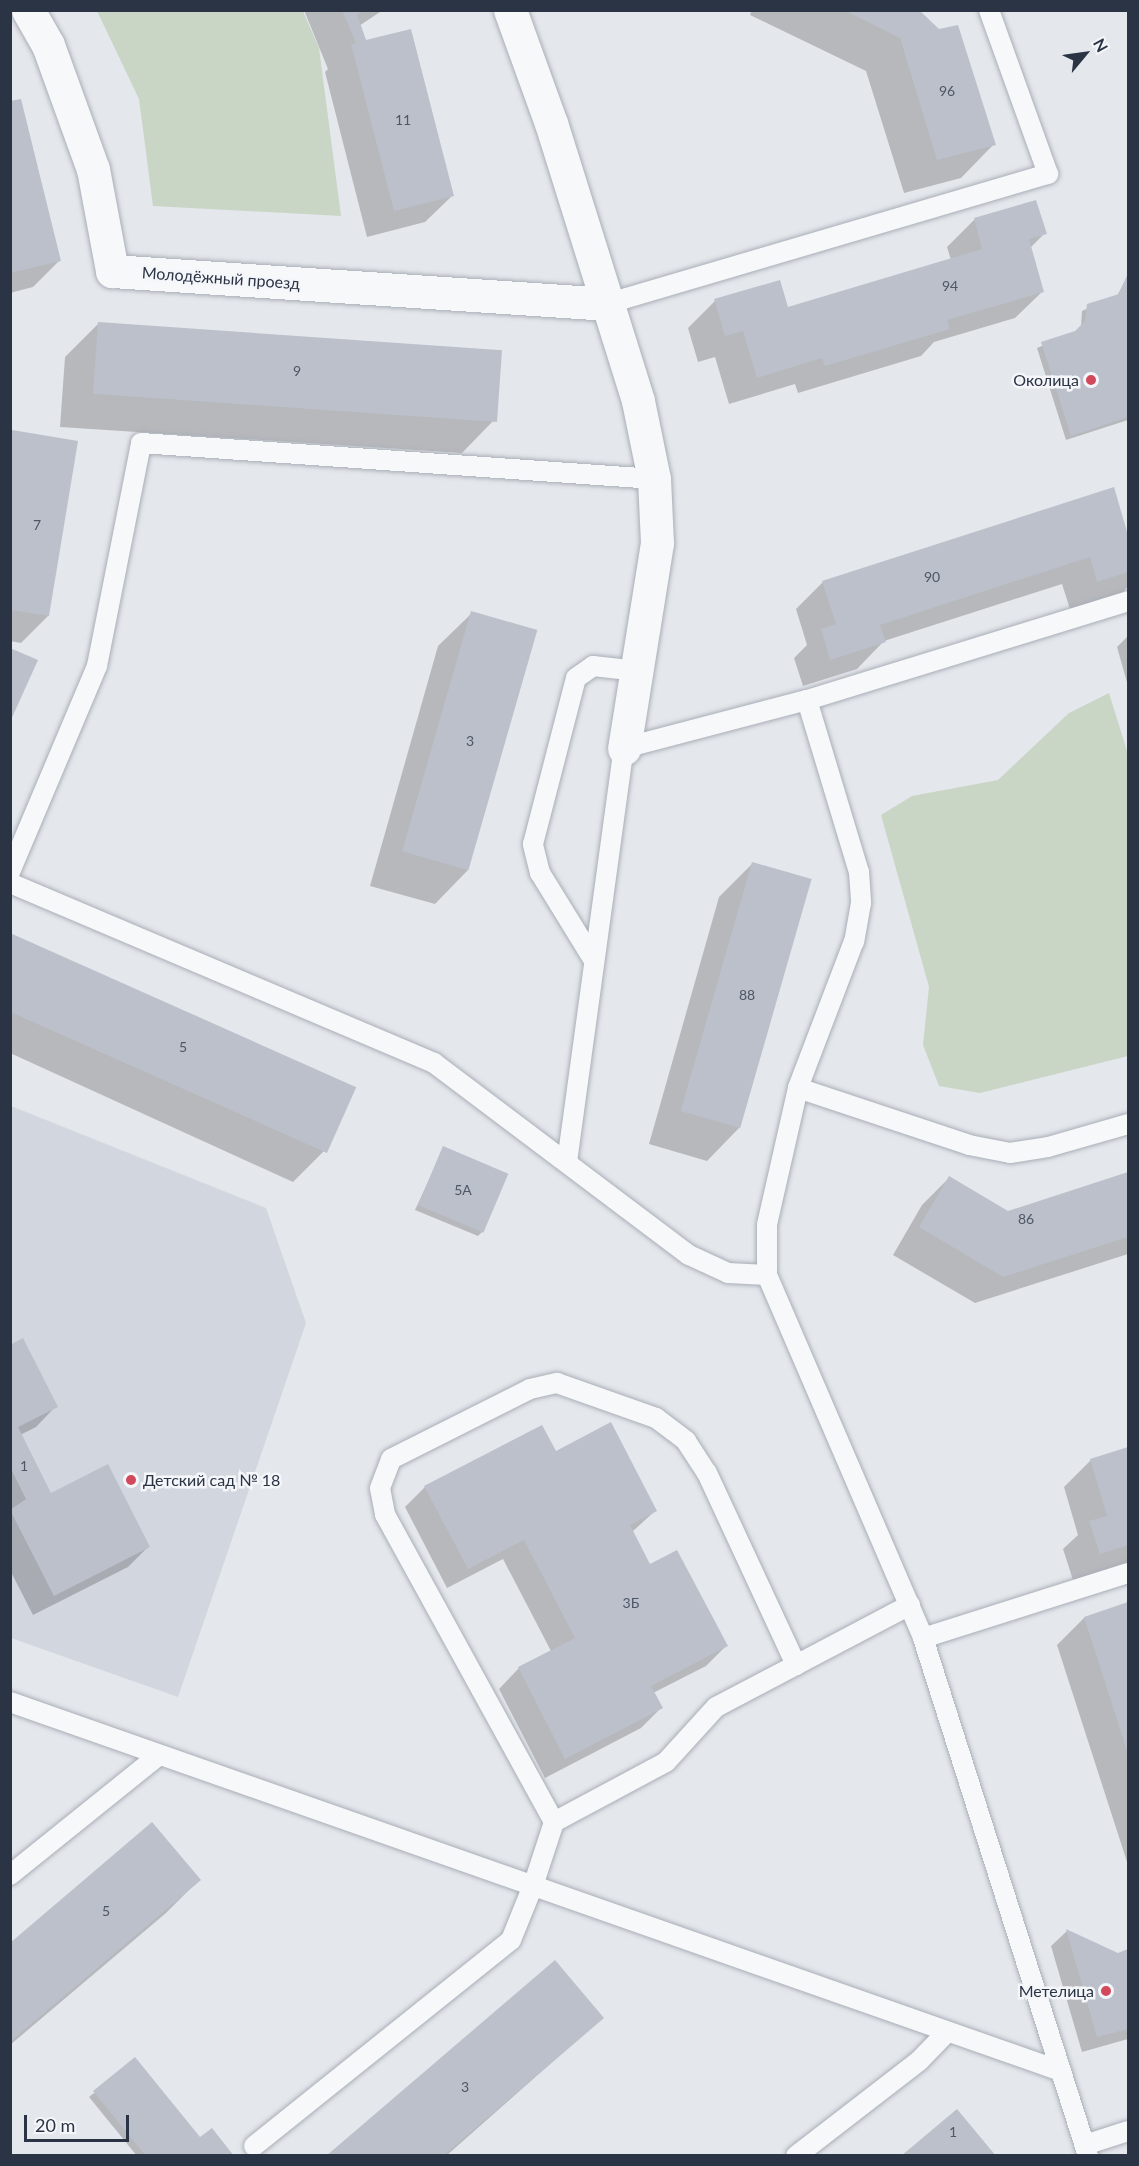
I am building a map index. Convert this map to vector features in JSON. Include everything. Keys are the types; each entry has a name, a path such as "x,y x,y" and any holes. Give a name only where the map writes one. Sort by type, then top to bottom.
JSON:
{"street":[{"name":"Молодёжный проезд","path":"28,10 48,45 93,169 112,271 606,304"},
{"path":"510,10 551,123 638,401 654,479 657,543 624,748"}],"lane":[{"path":"606,304 1048,174 988,10"},
{"path":"10,872 97,666 141,443 654,479"},
{"path":"567,1162 593,959 624,748 807,700 1128,601"},
{"path":"593,959 540,873 533,844 576,678 594,666 638,671"},
{"path":"807,700 859,872 861,903 855,941 798,1088 767,1225 767,1275 923,1638 1087,2150 1128,2132"},
{"path":"10,883 434,1063 688,1255 728,1273 767,1275"},
{"path":"798,1088 969,1145 1010,1153 1048,1147 1128,1124"},
{"path":"554,1822 386,1515 380,1488 391,1459 530,1389 557,1383 656,1418 686,1441 707,1473 795,1665"},
{"path":"923,1638 1128,1573"},
{"path":"254,2146 511,1940 534,1883 554,1822 666,1762 716,1707 910,1605"},
{"path":"10,1702 534,1883 946,2033 1061,2070"},
{"path":"10,1875 159,1755"},
{"path":"796,2156 919,2061 946,2033"}],"shaded area":[{"name":"Детский сад № 18","path":"11,1106 266,1208 306,1323 178,1697 11,1638"}],"green space":[{"path":"97,11 303,11 319,48 341,216 153,206 139,99"},
{"path":"1109,693 1128,754 1128,1056 980,1093 939,1086 923,1045 929,987 881,815 912,796 998,780 1069,713"}],"building":[{"path":"342,10 364,10 357,14 366,40 411,29 454,196 394,211 351,44 356,43"},
{"path":"844,10 919,10 939,29 958,25 996,145 937,160 900,38"},
{"path":"21,99 61,261 10,273 10,101"},
{"path":"1036,200 1047,234 1029,239 1044,292 947,320 950,329 825,366 822,358 757,378 743,331 725,336 714,299 780,280 788,307 982,249 974,218"},
{"name":"Околица","path":"1128,273 1128,417 1071,436 1041,342 1075,331 1085,321 1087,304 1119,294"},
{"path":"98,322 502,350 497,422 93,394"},
{"path":"12,430 78,441 49,616 10,610"},
{"path":"1114,487 1128,535 1128,572 1097,582 1090,557 880,625 886,642 830,660 821,629 836,624 822,581"},
{"path":"471,611 537,630 468,870 402,851"},
{"path":"10,648 38,660 10,722"},
{"path":"752,862 812,879 740,1128 681,1111"},
{"path":"10,933 356,1087 327,1153 10,1012"},
{"path":"443,1146 508,1174 483,1233 418,1205"},
{"path":"1128,1172 1128,1237 1003,1277 919,1227 949,1176 1008,1211"},
{"path":"23,1338 58,1407 18,1427 51,1493 108,1464 150,1547 54,1596 10,1510 26,1499 10,1467 10,1345"},
{"path":"611,1422 657,1511 630,1525 650,1564 677,1550 728,1646 651,1686 663,1708 565,1759 518,1667 575,1638 524,1540 468,1569 424,1486 542,1425 556,1451"},
{"path":"1128,1447 1128,1545 1100,1554 1089,1521 1107,1516 1090,1459"},
{"path":"1128,1602 1128,1754 1084,1617"},
{"path":"152,1822 201,1880 10,2042 10,1943"},
{"name":"Метелица","path":"1066,1929 1118,1953 1128,1949 1128,2029 1097,2037"},
{"path":"555,1960 604,2018 443,2156 326,2156"},
{"path":"135,2057 200,2137 212,2128 234,2156 146,2156 93,2091"},
{"path":"957,2109 996,2156 901,2156"}],"place":[{"name":"Околица","path":"1091,380"},
{"name":"Детский сад № 18","path":"131,1480"},
{"name":"Метелица","path":"1106,1991"}]}
